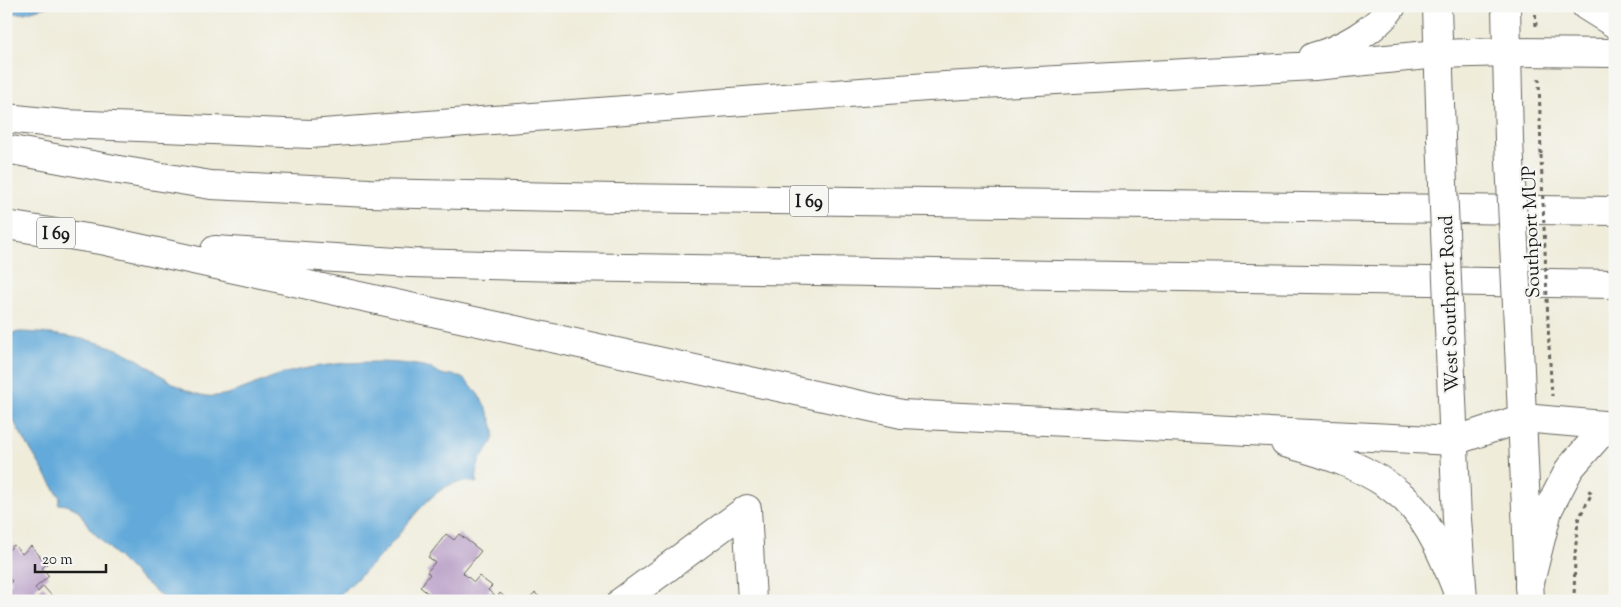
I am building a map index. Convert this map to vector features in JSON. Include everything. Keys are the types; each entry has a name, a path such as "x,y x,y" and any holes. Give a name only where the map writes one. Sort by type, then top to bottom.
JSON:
{"main road":[{"path":"1273,67 1319,55 1342,46 1368,30 1389,12 1392,6"},
{"name":"West Southport Road","path":"1437,6 1457,519 1462,601"},
{"path":"1506,6 1509,141 1523,418 1529,593"},
{"path":"1586,6 1615,24"},
{"path":"6,118 64,124 310,134 927,86 1314,66 1438,54 1508,52 1615,53"},
{"name":"I 69","path":"6,149 210,185 369,193 1615,211"},
{"name":"I 69","path":"6,225 106,241 269,254 489,266 1615,284"},
{"path":"106,241 902,414 1454,441 1523,418 1611,426"},
{"path":"1529,593 1548,510 1570,468 1611,426"},
{"path":"1238,430 1298,446 1337,459 1364,471 1404,498 1421,519 1435,541 1462,601"},
{"path":"622,601 746,509 752,601"}],"path":[{"path":"1535,6 1536,34"},
{"name":"Southport MUP","path":"1538,71 1552,392"},
{"path":"1574,601 1578,520 1592,493 1585,488"}],"water":[{"path":"6,6 49,6 24,13 6,14"},
{"path":"20,332 62,335 118,349 176,385 206,396 224,395 282,374 335,364 374,362 428,367 443,374 457,376 468,382 487,411 494,435 479,463 477,482 455,483 432,497 381,555 333,601 167,601 135,574 91,530 78,510 67,505 58,504 60,498 6,406 6,334"}],"building":[{"path":"446,534 454,540 459,534 481,551 463,573 474,582 479,576 492,586 488,590 497,598 500,593 509,601 438,601 420,587 430,574 427,572 435,562 428,557"},
{"path":"14,545 22,554 31,546 47,564 42,568 49,576 35,588 38,592 43,586 52,596 46,601 6,601 6,587 12,581 6,575 6,552"},
{"path":"535,593 544,601 528,601"}]}
